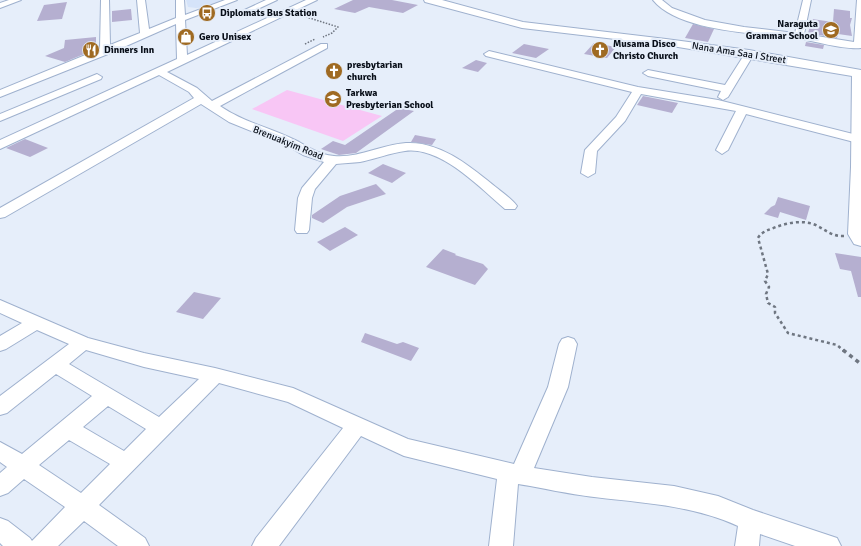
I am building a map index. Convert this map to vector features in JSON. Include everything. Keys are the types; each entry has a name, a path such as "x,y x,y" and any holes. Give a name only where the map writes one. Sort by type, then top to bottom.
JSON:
{"street":[{"path":"0,6 17,0"},
{"path":"105,0 105,52"},
{"path":"141,0 145,35"},
{"path":"0,94 105,52 181,19 233,0"},
{"path":"240,14 273,0"},
{"path":"0,145 313,0"},
{"name":"Nana Ama Saa I Street","path":"428,0 478,12 522,25 596,35 666,42 750,54 860,73"},
{"path":"658,0 673,12 696,21 860,46 861,0"},
{"path":"799,36 807,0"},
{"path":"182,60 180,4 199,11 214,8"},
{"path":"212,106 324,46"},
{"path":"489,54 638,90 718,104 858,139"},
{"path":"718,104 750,54"},
{"name":"Brenuakyim Road","path":"158,72 193,90 201,99 233,120 250,128 290,142 307,152 332,160 358,158 406,147 428,150 458,163 510,206"},
{"path":"648,73 728,89"},
{"path":"859,237 858,139 860,73"},
{"path":"0,118 97,77"},
{"path":"588,173 591,150 621,119 638,90"},
{"path":"0,214 201,99"},
{"path":"722,150 742,110"},
{"path":"302,230 305,198 309,188 332,160"},
{"path":"0,306 83,343 144,360 215,375 293,396 404,447 515,474 592,487 674,496 718,506 750,520 829,546"},
{"path":"0,344 36,322"},
{"path":"0,407 83,343"},
{"path":"501,546 505,493 558,387 568,344"},
{"path":"55,364 161,428"},
{"path":"42,546 215,375"},
{"path":"0,486 107,395"},
{"path":"264,546 357,426"},
{"path":"68,429 126,463"},
{"path":"0,452 82,506 137,546"},
{"path":"747,546 750,520"},
{"path":"0,529 22,546"}],"path":[{"path":"288,12 338,27 332,33 311,39 304,45"},
{"path":"859,237 841,237 811,224 794,222 761,233 758,238 768,274 765,281 769,287 766,294 768,303 775,307 776,313 788,333 837,345 861,364"}],"shaded area":[{"path":"186,0 228,0 212,7 196,8 188,7"},
{"path":"287,90 382,116 343,141 252,109"}],"building":[{"path":"353,0 392,0 418,5 403,13 369,7 355,13 334,9"},
{"path":"67,2 62,19 37,21 44,5"},
{"path":"131,9 132,20 112,22 112,11"},
{"path":"834,9 850,11 850,18 852,18 850,25 852,36 838,34 837,38 808,33 812,19 833,22"},
{"path":"693,24 714,29 708,42 685,38"},
{"path":"96,37 96,49 65,62 45,56 64,48 65,40"},
{"path":"806,42 824,45 823,49 805,46"},
{"path":"594,43 616,47 607,58 584,54"},
{"path":"524,44 549,49 536,58 512,53"},
{"path":"476,60 487,63 478,72 462,68"},
{"path":"643,96 678,103 672,113 637,105"},
{"path":"399,108 414,111 356,153 339,155 321,149 333,141 345,145"},
{"path":"415,135 436,139 432,145 411,142"},
{"path":"25,139 48,148 30,157 6,148"},
{"path":"383,164 406,173 392,183 368,173"},
{"path":"376,184 386,194 347,207 323,223 312,218 312,215 340,196"},
{"path":"778,197 810,206 806,220 780,212 778,218 764,214 775,205"},
{"path":"345,227 358,235 330,251 317,242"},
{"path":"443,249 456,254 455,255 483,264 488,269 475,285 426,267"},
{"path":"835,253 861,257 861,297 858,297 851,271 840,269"},
{"path":"194,292 221,298 203,319 176,312"},
{"path":"365,333 397,344 403,342 419,348 411,361 361,342"}],"place":[{"name":"Diplomats Bus Station","path":"207,13"},
{"name":"Naraguta Grammar School","path":"831,30"},
{"name":"Gero Unisex","path":"186,37"},
{"name":"Dinners Inn","path":"91,50"},
{"name":"Musama Disco Christo Church","path":"600,50"},
{"name":"presbytarian church","path":"334,71"},
{"name":"Tarkwa Presbyterian School","path":"333,99"}]}
